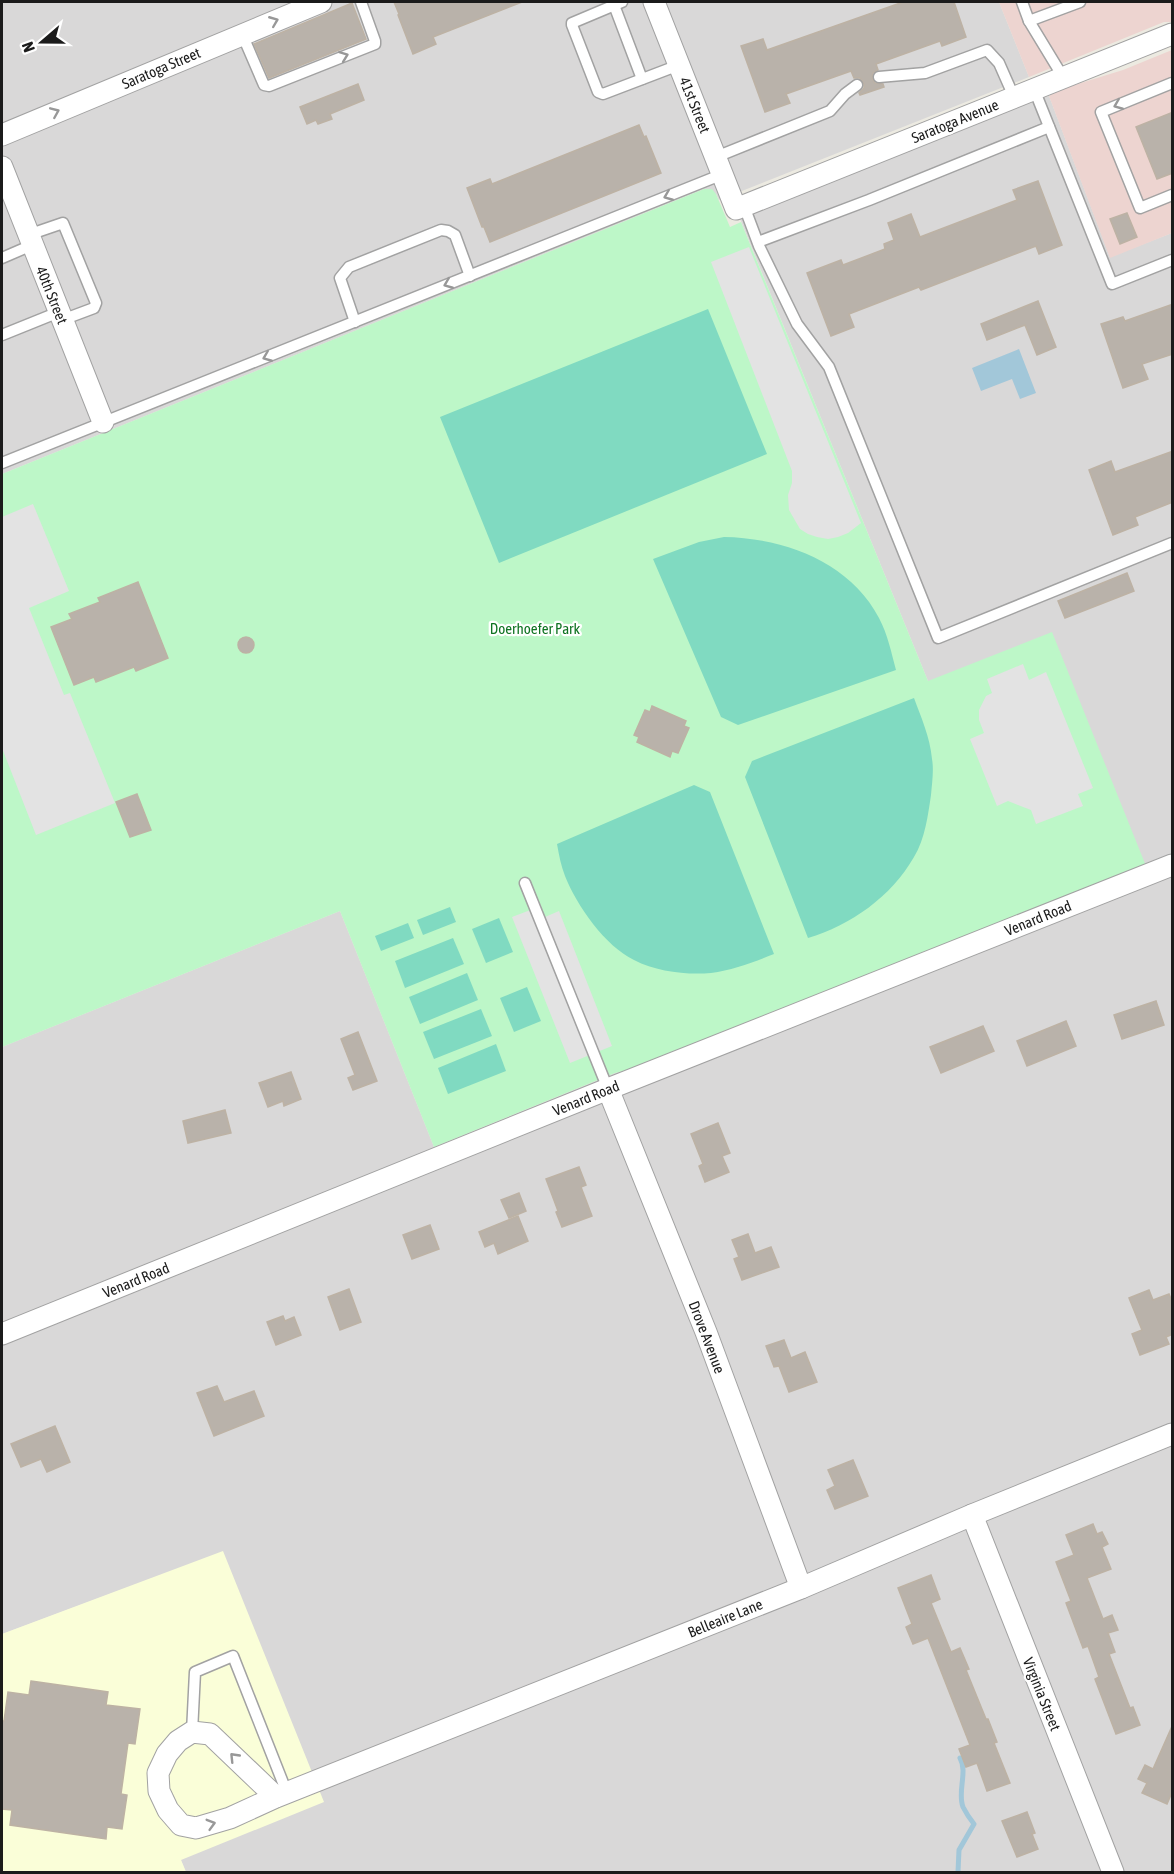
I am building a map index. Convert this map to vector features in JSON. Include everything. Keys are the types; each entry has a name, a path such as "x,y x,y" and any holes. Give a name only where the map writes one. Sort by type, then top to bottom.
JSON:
{"street":[{"name":"Saratoga Street","path":"2,135 321,2"},
{"name":"41st Street","path":"654,2 719,166 740,207"},
{"name":"Saratoga Avenue","path":"740,207 1173,34"},
{"name":"40th Street","path":"2,167 103,422"},
{"name":"Venard Road","path":"2,1334 608,1089 1173,865"},
{"name":"Drove Avenue","path":"608,1089 706,1332 801,1588"},
{"name":"Belleaire Lane","path":"192,1732 178,1741 167,1754 158,1773 159,1791 168,1810 181,1825 196,1828 230,1818 282,1795 801,1588 972,1515 1173,1434"},
{"name":"Virginia Street","path":"972,1515 1113,1872"},
{"path":"192,1732 210,1734 282,1795"}],"lane":[{"path":"242,33 264,85 269,86 375,44 361,2"},
{"path":"1022,2 1029,21 1063,77"},
{"path":"1029,21 1056,6 1080,2"},
{"path":"642,79 618,3 574,21 572,25 598,92 603,94 679,65"},
{"path":"879,77 925,73 987,50 999,63 1014,97"},
{"path":"1173,83 1101,112 1140,208 1173,195"},
{"path":"2,464 470,276 719,166 830,111 845,94 857,85"},
{"path":"1034,89 1112,284 1173,260"},
{"path":"758,242 1049,127"},
{"path":"740,207 797,324 829,367 938,638 1173,543"},
{"path":"2,258 63,223 96,303 94,308 2,335"},
{"path":"355,322 340,278 343,273 349,267 441,230 455,235 470,276"},
{"path":"525,883 608,1089"},
{"path":"192,1732 195,1672 233,1656 282,1795"}],"shaded area":[{"path":"2,2 999,2 1029,77 719,200 716,194 704,189 2,474"},
{"path":"999,2 1172,2 1172,22 1164,22 1029,77"},
{"path":"1172,50 1172,233 1110,258 1049,96 1055,91 1123,70"},
{"path":"1049,96 1110,257 1172,233 1172,1872 186,1872 181,1860 223,1552 2,1634 2,1047 340,911 434,1147 615,1073 639,1067 928,681 736,209"},
{"path":"749,247 861,523 838,537 828,539 808,534 800,529 789,510 788,495 792,483 792,471 711,262"},
{"path":"33,504 69,591 29,608 64,695 70,693 115,803 36,835 2,748 2,517"},
{"path":"1023,664 1029,680 1046,672 1093,788 1078,794 1083,806 1036,824 1031,810 1008,801 997,806 970,739 984,733 979,720 979,710 986,696 992,693 987,679"},
{"path":"541,906 545,917 559,911 612,1046 570,1063 512,917"},
{"path":"223,1551 324,1802 181,1860 186,1872 2,1872 2,1634"}],"green space":[{"name":"Doerhoefer Park","path":"704,189 712,189 716,194 730,227 741,222 928,681 1052,632 1146,866 639,1067 615,1073 434,1147 340,911 2,1047 2,474"},
{"path":"708,309 767,454 499,563 440,417"},
{"path":"724,537 747,538 792,548 833,568 866,598 879,618 896,670 738,725 721,717 653,559 699,542"},
{"path":"914,698 927,735 933,768 927,819 918,850 905,871 882,897 854,917 808,938 745,777 752,761"},
{"path":"694,785 710,792 774,954 735,968 692,974 662,970 643,964 623,954 613,945 593,924 570,888 557,844"},
{"path":"450,907 456,922 423,935 417,920"},
{"path":"499,918 513,952 486,963 472,929"},
{"path":"408,923 414,938 381,951 375,936"},
{"path":"453,938 464,964 405,988 395,961"},
{"path":"467,973 478,1000 420,1024 409,997"},
{"path":"527,987 541,1021 514,1032 500,998"},
{"path":"481,1009 492,1036 434,1059 423,1032"},
{"path":"496,1044 506,1071 448,1094 438,1068"}],"water":[{"path":"1019,349 1036,393 1020,399 1012,379 981,391 972,368"}],"building":[{"path":"394,2 522,2 433,37 436,44 413,54"},
{"path":"903,2 954,2 966,37 942,46 940,41 876,64 878,70 873,73 872,78 875,83 883,84 884,87 860,95 864,84 860,78 854,78 851,71 786,94 790,103 765,112 741,46 763,39 767,50"},
{"path":"352,3 366,39 269,78 254,44"},
{"path":"358,84 364,100 330,114 332,119 318,124 316,120 307,124 300,107"},
{"path":"1173,112 1173,173 1157,179 1136,127"},
{"path":"639,125 661,173 490,242 467,188 490,179 492,184"},
{"path":"1038,181 1062,245 1039,254 1036,246 921,290 919,287 849,314 854,327 831,336 807,273 841,260 843,265 885,249 884,244 894,240 888,223 911,214 920,237 1017,200 1013,190"},
{"path":"1127,213 1137,237 1120,244 1110,219"},
{"path":"1038,301 1056,347 1037,355 1025,325 987,340 981,324"},
{"path":"1173,304 1173,354 1142,364 1148,379 1123,388 1101,324 1123,317 1125,321"},
{"path":"1173,451 1173,502 1135,517 1138,525 1113,535 1089,470 1111,461 1115,472"},
{"path":"1127,573 1134,591 1065,618 1058,601"},
{"path":"138,582 168,658 136,671 134,667 96,682 94,677 74,685 51,627 72,619 69,614 100,602 98,598"},
{"path":"246,637 252,639 254,645 252,651 246,653 240,651 238,645 240,639"},
{"path":"652,706 686,721 684,726 689,728 678,753 672,751 670,757 637,742 639,737 634,735 645,710 650,712"},
{"path":"137,794 151,830 130,837 116,802"},
{"path":"1156,1001 1164,1025 1122,1039 1114,1015"},
{"path":"1066,1021 1076,1046 1027,1066 1017,1041"},
{"path":"983,1026 994,1051 941,1073 930,1047"},
{"path":"358,1032 377,1081 353,1090 348,1078 355,1075 341,1039"},
{"path":"291,1072 301,1099 284,1106 283,1101 268,1107 259,1083"},
{"path":"225,1110 231,1133 188,1143 183,1121"},
{"path":"718,1123 730,1153 722,1156 729,1172 705,1182 699,1166 703,1164 691,1134"},
{"path":"579,1167 586,1185 581,1187 592,1216 562,1227 546,1179"},
{"path":"519,1193 526,1211 509,1218 501,1200"},
{"path":"518,1216 528,1241 498,1254 494,1243 485,1247 479,1232"},
{"path":"430,1225 439,1249 412,1259 403,1235"},
{"path":"748,1234 755,1253 771,1247 779,1267 742,1280 734,1259 739,1257 732,1240"},
{"path":"349,1289 361,1322 340,1330 328,1297"},
{"path":"1149,1290 1153,1300 1169,1294 1173,1304 1173,1334 1166,1337 1169,1344 1140,1355 1132,1334 1142,1330 1129,1298"},
{"path":"283,1316 285,1321 294,1317 301,1335 276,1345 267,1322"},
{"path":"784,1340 791,1358 805,1352 817,1382 789,1392 779,1366 774,1367 766,1346"},
{"path":"217,1386 224,1402 254,1391 264,1416 214,1436 197,1393"},
{"path":"55,1426 70,1462 47,1472 41,1459 21,1467 11,1444"},
{"path":"853,1460 868,1496 835,1509 827,1490 835,1486 828,1470"},
{"path":"1093,1524 1097,1534 1102,1532 1108,1544 1102,1547 1111,1569 1087,1578 1103,1619 1112,1615 1118,1630 1108,1633 1115,1652 1109,1654 1130,1708 1133,1707 1140,1725 1116,1734 1095,1679 1099,1677 1088,1646 1083,1648 1066,1603 1071,1601 1056,1562 1074,1555 1066,1535"},
{"path":"931,1575 940,1599 931,1603 951,1652 960,1648 969,1669 966,1670 997,1742 994,1743 1010,1783 987,1791 977,1763 966,1767 959,1749 970,1745 928,1638 913,1644 906,1627 912,1624 898,1588"},
{"path":"31,1681 108,1692 106,1705 140,1709 135,1744 128,1743 121,1794 127,1795 122,1829 107,1827 106,1839 10,1825 12,1810 2,1809 2,1721 4,1721 8,1692 29,1695"},
{"path":"1173,1724 1173,1790 1167,1804 1142,1793 1147,1783 1138,1779 1145,1765 1153,1769"},
{"path":"1027,1812 1038,1849 1017,1857 1002,1821"}],"waterway":[{"path":"958,1872 959,1850 974,1824 961,1801 963,1769 960,1758"}]}
